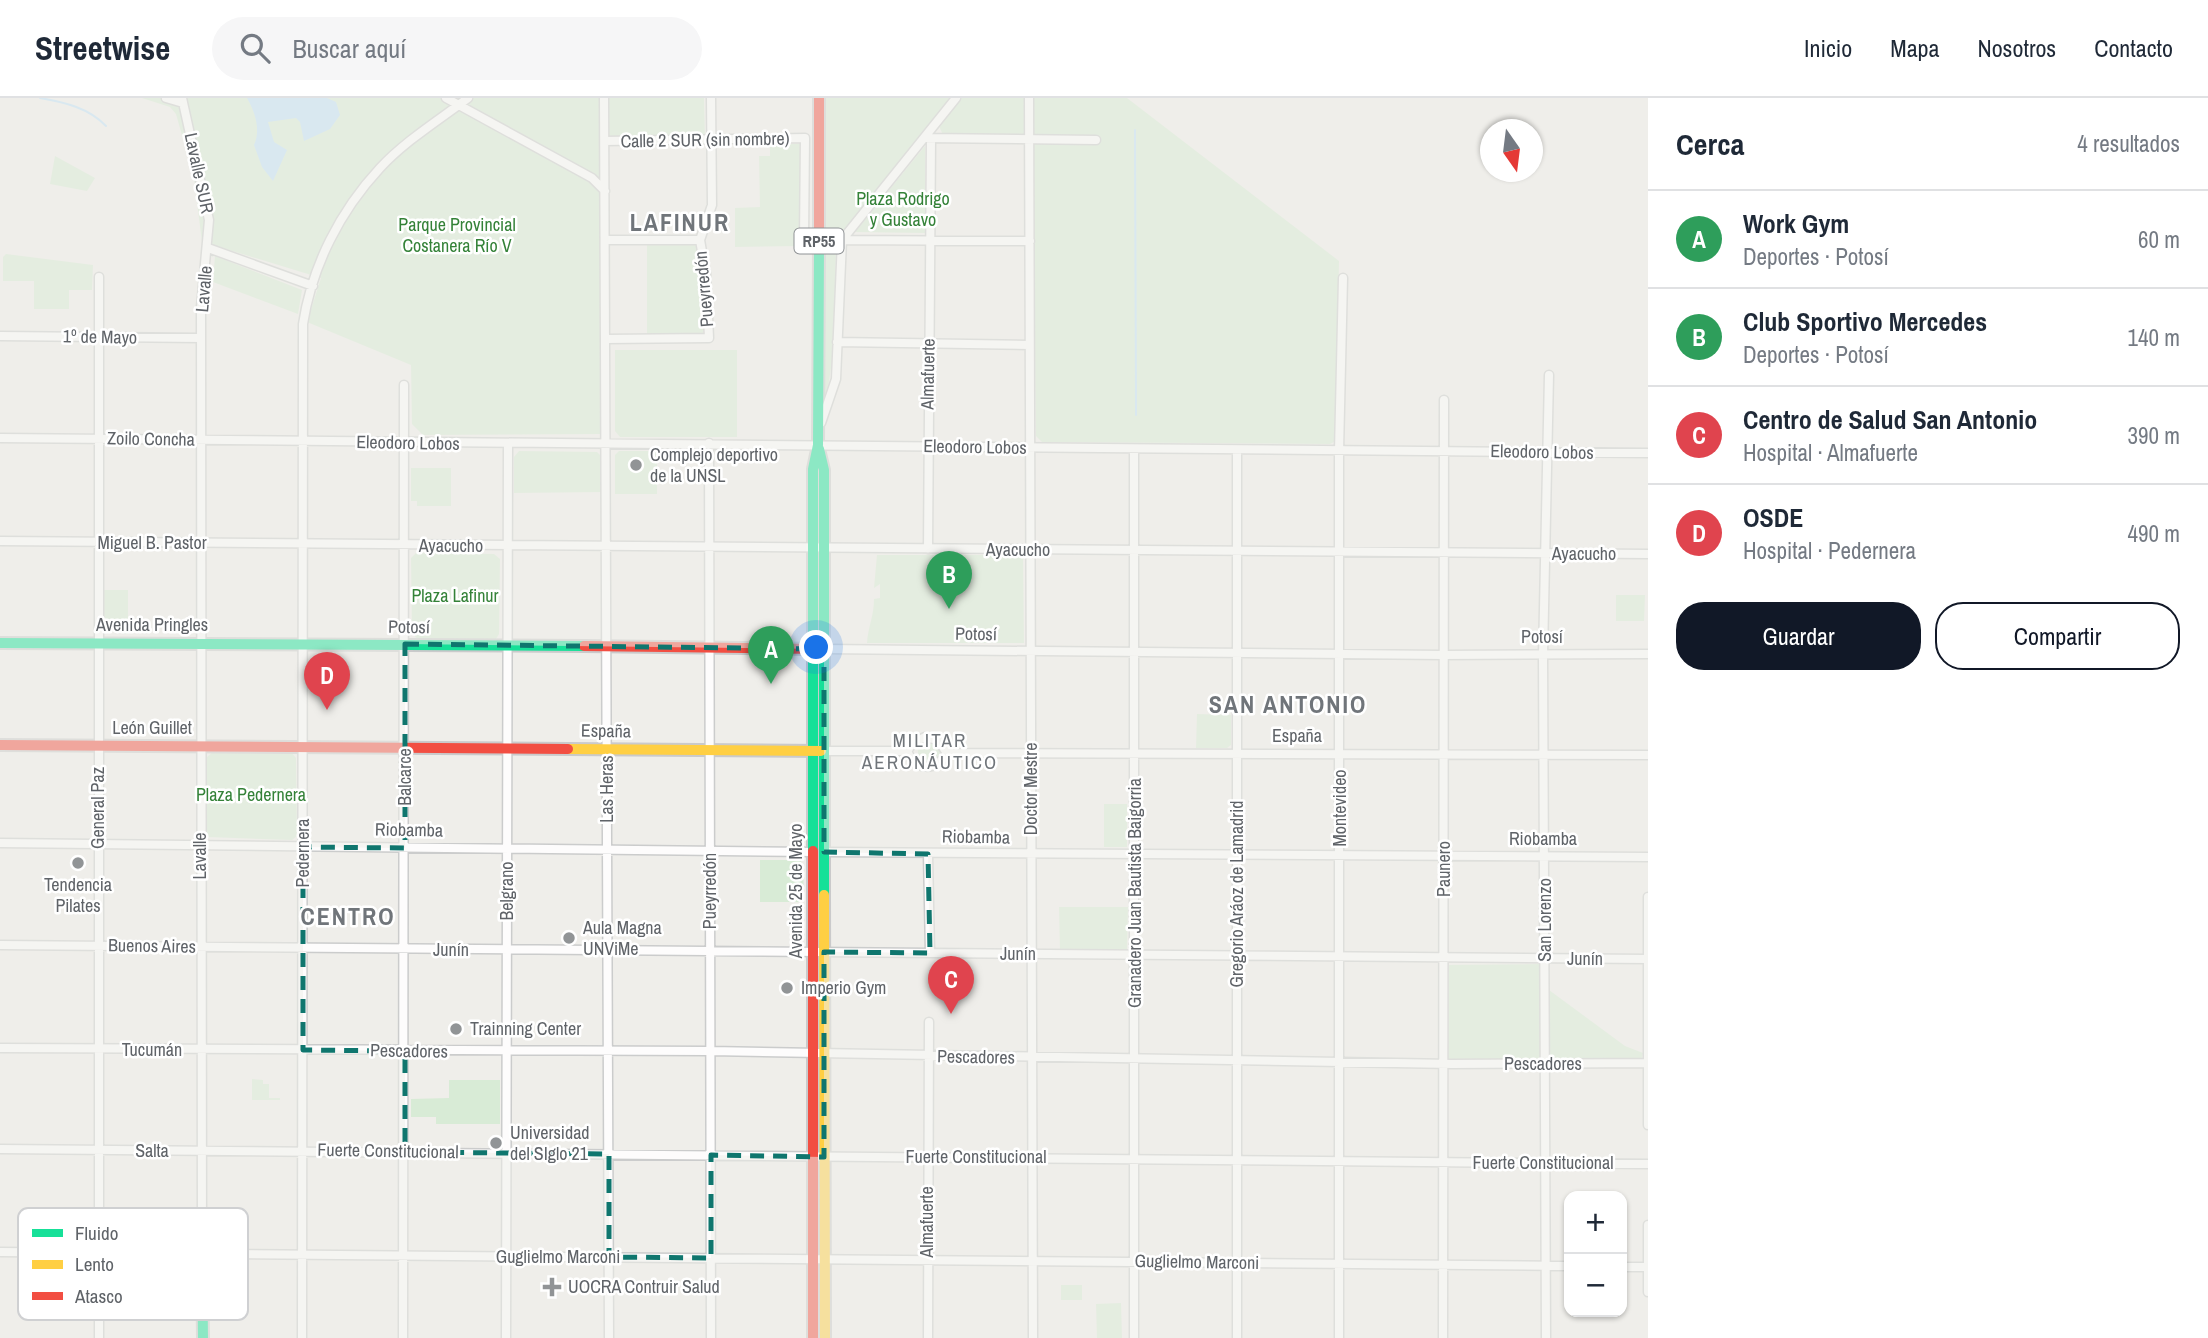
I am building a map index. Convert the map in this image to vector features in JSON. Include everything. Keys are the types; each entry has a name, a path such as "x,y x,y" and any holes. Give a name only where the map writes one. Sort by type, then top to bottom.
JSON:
{"main road":[{"name":"Avenida 25 de Mayo","path":"813,1338 819,1258 818,549 813,469 818,445 819,98"},
{"name":"Avenida Pringles","path":"0,643 303,643"},
{"name":"Potosí","path":"303,643 818,649"},
{"name":"León Guillet","path":"0,745 303,746"},
{"name":"España","path":"303,746 819,751"},
{"name":"Avenida 25 de Mayo","path":"819,1258 825,1338"},
{"path":"203,1320 203,1338"}],"street":[{"path":"166,98 182,100"},
{"path":"446,98 592,178 605,191"},
{"name":"Pedernera","path":"302,1338 303,324 322,254 337,225 380,167 468,98"},
{"name":"Las Heras","path":"604,98 608,444 609,1338"},
{"path":"605,240 700,240 712,205 710,98"},
{"path":"818,430 835,388 842,240 927,139 956,98"},
{"name":"Doctor Mestre","path":"1029,98 1033,1338"},
{"name":"Lavalle SUR","path":"182,100 207,204 208,248"},
{"name":"Calle 2 SUR (sin nombre)","path":"604,141 805,138 804,237"},
{"path":"927,139 1096,140"},
{"name":"Almafuerte","path":"927,139 928,549"},
{"name":"Pueyrredón","path":"606,339 709,338 706,274 700,240"},
{"path":"842,240 1030,241"},
{"path":"208,248 313,286"},
{"name":"Lavalle","path":"202,1208 200,440 201,307 208,248"},
{"name":"General Paz","path":"99,277 99,1208"},
{"name":"Montevideo","path":"1339,1338 1339,451 1343,278"},
{"name":"1º de Mayo","path":"0,336 201,338"},
{"path":"837,342 1030,345"},
{"name":"San Lorenzo","path":"1546,1338 1543,655 1549,375"},
{"name":"Balcarce","path":"403,1338 406,747 404,385"},
{"name":"Paunero","path":"1443,1338 1444,400"},
{"name":"Zoilo Concha","path":"0,438 303,442"},
{"name":"Eleodoro Lobos","path":"303,442 709,443 1648,453"},
{"name":"Pueyrredón","path":"709,443 711,1338"},
{"name":"Belgrano","path":"506,1338 508,444"},
{"name":"Granadero Juan Bautista Baigorria","path":"1134,449 1134,1338"},
{"name":"Gregorio Aráoz de Lamadrid","path":"1237,450 1237,1338"},
{"name":"Miguel B. Pastor","path":"0,541 303,545"},
{"name":"Ayacucho","path":"303,545 1648,554"},
{"name":"Potosí","path":"818,649 1443,656 1648,654"},
{"name":"España","path":"819,751 907,751 919,738 932,737 943,744 947,753"},
{"name":"España","path":"907,751 915,763 926,768 938,765 947,753"},
{"name":"España","path":"947,753 1648,755"},
{"name":"Riobamba","path":"0,843 1031,855 1648,857"},
{"path":"928,854 930,953"},
{"path":"1648,897 1648,1125"},
{"name":"Buenos Aires","path":"0,944 304,947"},
{"name":"Junín","path":"304,947 1648,960"},
{"name":"Almafuerte","path":"928,1338 929,1023"},
{"name":"Tucumán","path":"0,1048 303,1050"},
{"name":"Pescadores","path":"303,1050 710,1051 1237,1061 1647,1063"},
{"name":"Salta","path":"0,1149 303,1150"},
{"name":"Fuerte Constitucional","path":"303,1150 1648,1164"},
{"path":"1648,1225 1648,1292"},
{"name":"Guglielmo Marconi","path":"0,1252 18,1252"},
{"name":"Guglielmo Marconi","path":"248,1254 1564,1266"},
{"path":"1627,1267 1648,1267"},
{"name":"General Paz","path":"99,1320 99,1338"}],"highlighted area":[{"path":"405,644 824,649 824,852 928,854 930,953 824,952 824,1157 711,1155 711,1258 609,1257 609,1154 405,1152 405,1051 303,1050 303,847 405,848"}],"green space":[{"name":"Parque Provincial Costanera Río V","path":"142,98 601,98 600,434 423,435 412,424 411,365 307,322 321,278 216,246 213,257 203,250 194,178 176,114 170,107"},
{"path":"608,98 704,98 705,137 608,139"},
{"path":"823,98 951,98 836,242 834,347 827,395 824,395"},
{"path":"961,98 1026,98 1026,130 1023,135 943,135 939,126"},
{"path":"1032,98 1127,98 1339,261 1336,441 1330,444 1042,442 1036,436"},
{"path":"770,144 800,144 801,246 735,247 735,208 760,207 759,156 770,156"},
{"name":"Plaza Rodrigo y Gustavo","path":"925,146 925,233 855,232"},
{"path":"55,156 95,178 87,191 50,184"},
{"path":"647,244 694,244 697,247 703,283 703,335 647,336"},
{"path":"6,254 93,265 92,290 69,290 69,309 34,309 34,281 3,281 3,257"},
{"path":"215,256 302,290 298,314 213,282"},
{"path":"615,350 737,350 737,437 620,437 615,431"},
{"path":"519,451 597,452 601,456 601,492 514,493 514,457"},
{"name":"Complejo deportivo de la UNSL","path":"619,451 657,451 657,494 615,494 615,455"},
{"path":"411,468 451,468 451,506 417,506 417,501 411,501"},
{"name":"Plaza Lafinur","path":"416,553 494,554 500,559 499,634 496,639 417,639 412,632 411,558"},
{"path":"877,555 1023,555 1024,643 867,643 874,599 880,598 880,584 874,588"},
{"path":"103,590 128,590 128,634 104,630"},
{"path":"1616,595 1645,595 1644,621 1616,621"},
{"path":"1197,714 1231,715 1231,745 1227,748 1196,748"},
{"path":"929,741 937,744 940,752 937,760 929,763 921,760 918,752 921,744"},
{"name":"Plaza Pedernera","path":"214,751 290,751 296,758 297,836 292,840 207,837 207,757"},
{"path":"1104,804 1127,804 1127,847 1104,847"},
{"path":"760,860 800,860 803,864 804,902 760,902"},
{"path":"1059,907 1128,907 1127,950 1060,950"},
{"path":"1539,964 1540,1059 1448,1060 1449,965"},
{"path":"1549,990 1625,1046 1643,1053 1641,1060 1549,1061"},
{"path":"252,1079 263,1080 263,1084 269,1084 269,1098 280,1100 252,1100"},
{"path":"449,1080 500,1080 500,1124 436,1124 436,1117 411,1117 411,1099 449,1098"},
{"path":"1061,1285 1082,1285 1082,1300 1061,1300"},
{"path":"1121,1303 1122,1338 1097,1338 1096,1304"}],"water":[{"path":"247,98 327,98 336,102 340,115 330,129 304,141 300,122 296,118 268,122 274,142 287,150 273,181 262,167 254,145 256,121"}],"waterway":[{"path":"40,98 84,110 106,126"},
{"path":"1135,130 1136,415"}],"traffic: fast":[{"path":"813,851 813,469 818,445 819,247"},
{"path":"819,449 824,470 824,895"},
{"path":"0,643 584,646"},
{"path":"203,1320 203,1338"}],"traffic: slow":[{"path":"568,749 821,751"},
{"path":"824,895 825,1338"}],"traffic: jam":[{"path":"819,98 819,247"},
{"path":"584,646 820,649"},
{"path":"0,745 568,749"},
{"path":"813,851 813,1338"}],"place":[{"name":"Complejo deportivo de la UNSL","path":"636,465"},
{"name":"Club Sportivo Mercedes","path":"949,609"},
{"name":"Work Gym","path":"771,684"},
{"name":"OSDE","path":"327,710"},
{"name":"Tendencia Pilates","path":"78,863"},
{"name":"Aula Magna UNViMe","path":"569,938"},
{"name":"Imperio Gym","path":"787,988"},
{"name":"Centro de Salud San Antonio","path":"951,1014"},
{"name":"Trainning Center","path":"456,1029"},
{"name":"Universidad del SIglo 21","path":"496,1143"},
{"name":"UOCRA Contruir Salud","path":"552,1287"}],"district":[{"name":"LAFINUR","path":"680,223"},
{"name":"SAN ANTONIO","path":"1288,705"},
{"name":"MILITAR AERONÁUTICO","path":"930,751"},
{"name":"CENTRO","path":"348,917"}]}
